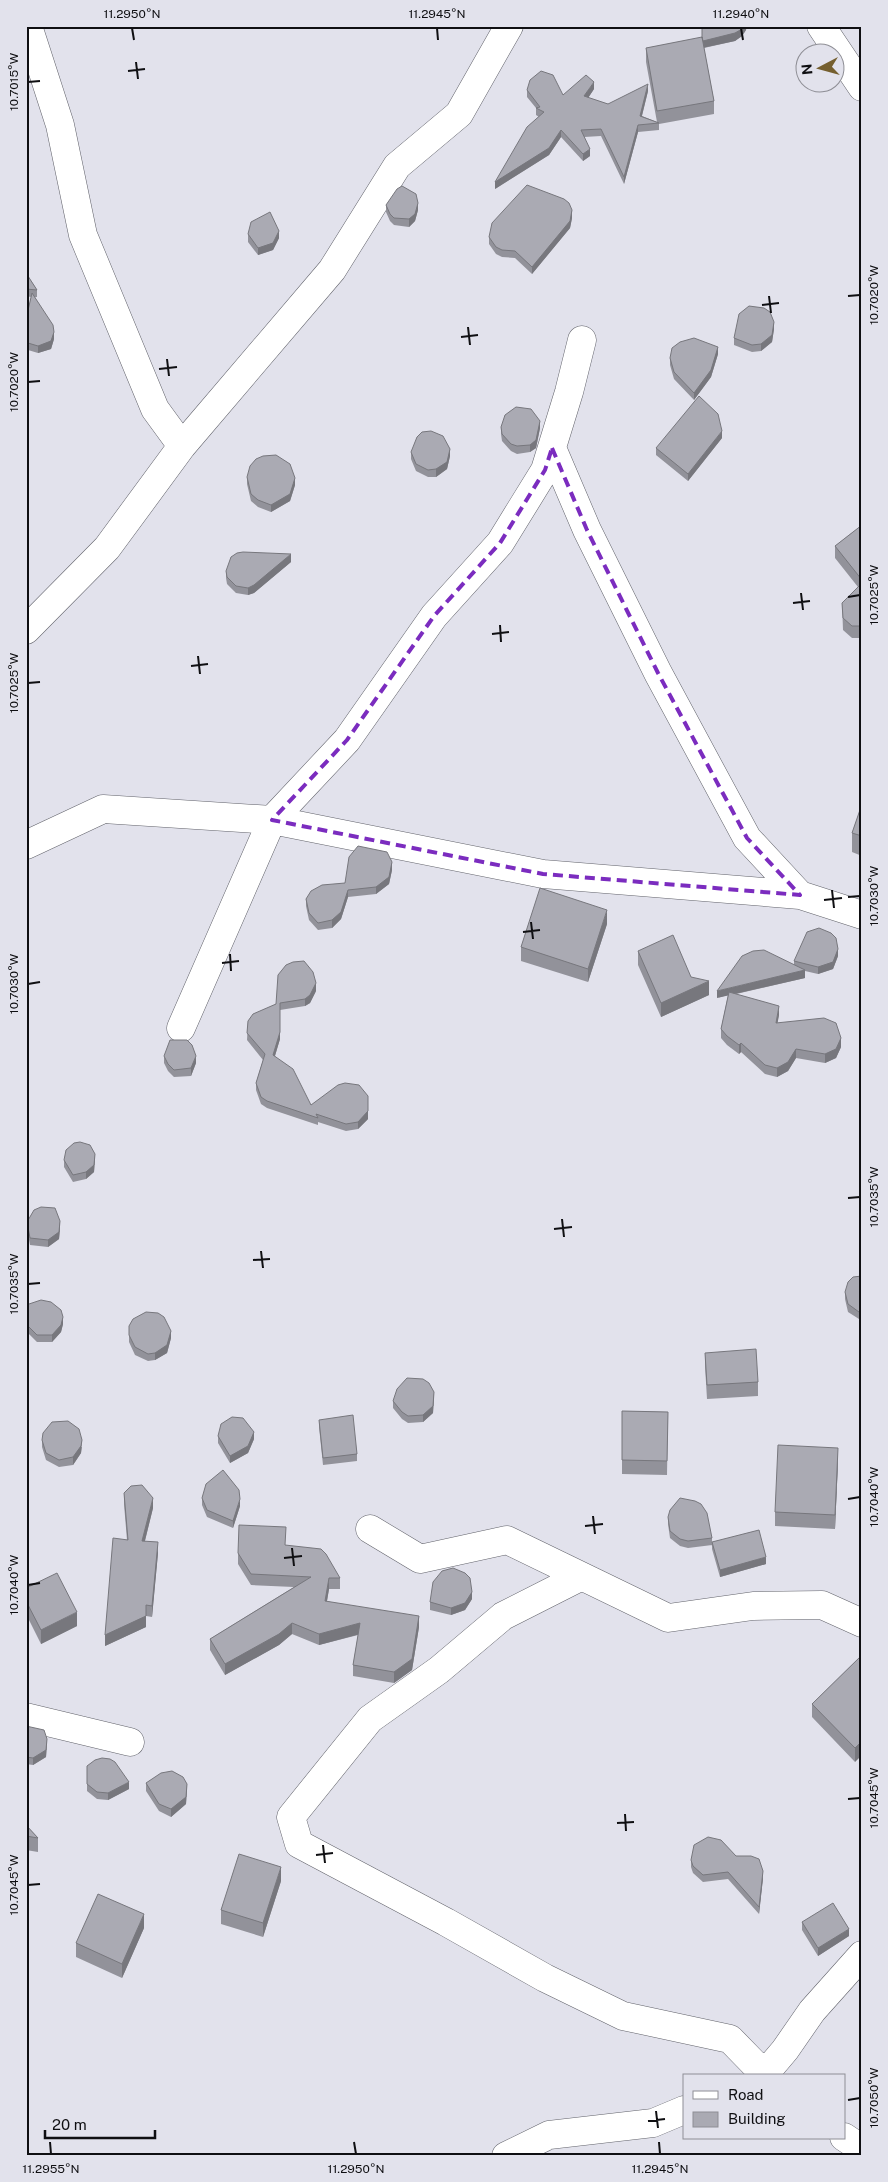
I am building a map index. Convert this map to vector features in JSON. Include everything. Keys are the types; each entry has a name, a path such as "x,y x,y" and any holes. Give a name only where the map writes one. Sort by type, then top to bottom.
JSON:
{"street":[{"path":"28,26 60,125 83,235 155,409 182,446"},
{"path":"26,630 107,548 182,446 332,270 396,166 459,114 509,26"},
{"path":"821,26 862,87"},
{"path":"181,1028 272,820 347,740 434,616 500,543 545,470 582,340"},
{"path":"552,448 587,530 654,664 747,838 800,895"},
{"path":"26,845 104,808 272,820 543,874 800,895 862,914"},
{"path":"370,1530 420,1558 507,1540 668,1618 753,1606 822,1605 862,1623"},
{"path":"580,1577 503,1616 439,1670 370,1719 291,1817 299,1844 446,1922 546,1978 623,2016 730,2039 764,2074"},
{"path":"26,1717 130,1742"},
{"path":"766,2074 812,2011 862,1955"},
{"path":"506,2156 549,2135 653,2123 683,2110"},
{"path":"846,2138 862,2149"}],"highlighted area":[{"path":"552,448 587,530 658,673 747,838 800,895 543,874 272,820 347,740 434,616 500,543 545,470"}],"building":[{"path":"702,26 744,26 735,33 703,41"},
{"path":"702,37 714,101 657,111 646,48"},
{"path":"541,71 553,75 563,95 586,75 594,82 584,96 608,104 648,84 640,116 659,123 638,125 624,177 601,129 581,130 590,149 583,154 561,130 549,148 495,182 527,127 544,112 536,108 540,107 527,90 530,80"},
{"path":"527,185 564,199 569,203 572,210 570,221 532,267 515,251 502,250 496,247 489,237 492,223"},
{"path":"402,186 416,194 418,203 415,214 409,219 394,218 386,205 397,189"},
{"path":"270,212 279,231 273,243 258,248 248,234 251,222"},
{"path":"26,273 37,290 26,289"},
{"path":"32,293 53,325 54,332 51,341 38,346 28,343 26,339 26,319"},
{"path":"749,306 764,308 770,312 774,322 772,335 761,344 752,345 734,338 739,314"},
{"path":"694,338 718,347 711,370 694,393 674,372 670,358 672,348 680,342"},
{"path":"699,396 718,414 722,431 688,474 656,448"},
{"path":"516,407 531,409 540,421 536,440 530,445 517,446 511,444 502,434 501,427 505,415"},
{"path":"431,431 443,436 450,449 447,462 436,469 428,470 416,464 411,452 417,437 422,432"},
{"path":"276,455 290,464 295,478 290,494 271,505 258,500 251,494 247,477 250,466 256,459 263,456"},
{"path":"862,525 862,580 835,546"},
{"path":"243,552 291,554 248,588 236,586 227,577 226,571 231,557"},
{"path":"862,583 862,626 852,626 843,618 842,603"},
{"path":"862,804 862,836 852,833"},
{"path":"358,846 387,852 392,862 389,877 376,887 348,890 341,912 332,920 318,923 309,913 306,899 311,891 322,885 345,883 349,857"},
{"path":"540,888 607,910 588,969 521,947"},
{"path":"819,928 831,933 836,938 838,949 833,962 818,967 794,961 807,932"},
{"path":"673,935 691,977 709,981 661,1003 638,951"},
{"path":"764,950 805,970 717,991 742,956 753,951"},
{"path":"304,961 313,972 316,983 310,995 305,999 280,1003 280,1032 273,1055 293,1069 311,1105 338,1085 345,1083 359,1085 368,1096 368,1111 358,1122 346,1124 316,1114 318,1118 267,1101 261,1097 256,1083 265,1054 247,1033 248,1021 253,1014 276,1004 278,975 286,965"},
{"path":"729,992 779,1006 776,1023 824,1018 836,1023 841,1038 836,1049 825,1054 796,1049 788,1062 777,1068 765,1065 741,1043 739,1045 721,1029"},
{"path":"170,1040 187,1040 192,1045 196,1056 191,1068 174,1070 168,1064 164,1056"},
{"path":"80,1142 90,1145 95,1154 94,1165 86,1172 73,1175 64,1160 66,1150 74,1143"},
{"path":"41,1207 55,1208 60,1221 59,1232 48,1240 30,1238 27,1222 34,1210"},
{"path":"862,1276 862,1312 859,1312 848,1304 845,1292 848,1282 853,1277"},
{"path":"41,1300 51,1302 61,1310 63,1317 61,1325 52,1335 37,1335 28,1326 26,1305"},
{"path":"146,1312 158,1313 164,1317 171,1331 167,1345 155,1353 148,1354 135,1347 129,1335 129,1326 133,1319"},
{"path":"756,1349 758,1382 707,1385 705,1353"},
{"path":"407,1378 423,1379 429,1383 434,1392 433,1406 423,1415 408,1416 393,1401 397,1389"},
{"path":"622,1411 668,1412 667,1461 622,1460"},
{"path":"353,1415 357,1454 323,1458 319,1420"},
{"path":"232,1417 243,1418 254,1432 248,1446 230,1456 218,1436 221,1424"},
{"path":"68,1421 79,1429 82,1440 81,1446 73,1457 59,1460 46,1453 42,1440 43,1433 52,1422"},
{"path":"778,1445 838,1448 835,1515 775,1512"},
{"path":"223,1470 239,1490 240,1499 233,1521 207,1510 202,1498 206,1484"},
{"path":"142,1485 153,1498 142,1541 158,1542 152,1606 146,1605 146,1616 105,1635 113,1538 128,1540 124,1493 131,1486"},
{"path":"680,1498 701,1504 707,1513 712,1538 688,1541 680,1539 670,1531 668,1517 670,1510"},
{"path":"239,1525 286,1527 285,1545 321,1549 340,1578 329,1578 325,1601 419,1616 412,1659 394,1672 353,1665 360,1623 319,1634 292,1623 279,1634 225,1664 210,1639 311,1577 251,1574 238,1553"},
{"path":"759,1530 766,1557 720,1570 712,1542"},
{"path":"453,1568 465,1573 470,1578 472,1592 465,1603 451,1608 430,1602 433,1582 442,1571"},
{"path":"57,1573 77,1612 41,1630 26,1601 26,1588"},
{"path":"862,1655 862,1741 855,1748 812,1704"},
{"path":"26,1726 44,1730 47,1739 46,1750 33,1758 26,1757"},
{"path":"102,1758 115,1762 129,1782 108,1793 97,1792 87,1784 87,1766 95,1760"},
{"path":"172,1771 183,1777 187,1784 186,1797 171,1809 159,1804 146,1783 161,1773"},
{"path":"26,1825 38,1838 26,1836"},
{"path":"708,1837 721,1840 736,1856 751,1856 759,1859 763,1871 759,1907 728,1872 703,1875 693,1866 691,1860 694,1845"},
{"path":"239,1854 281,1867 263,1923 221,1910"},
{"path":"98,1894 144,1914 122,1964 76,1943"},
{"path":"833,1903 849,1929 818,1948 802,1922"}]}
